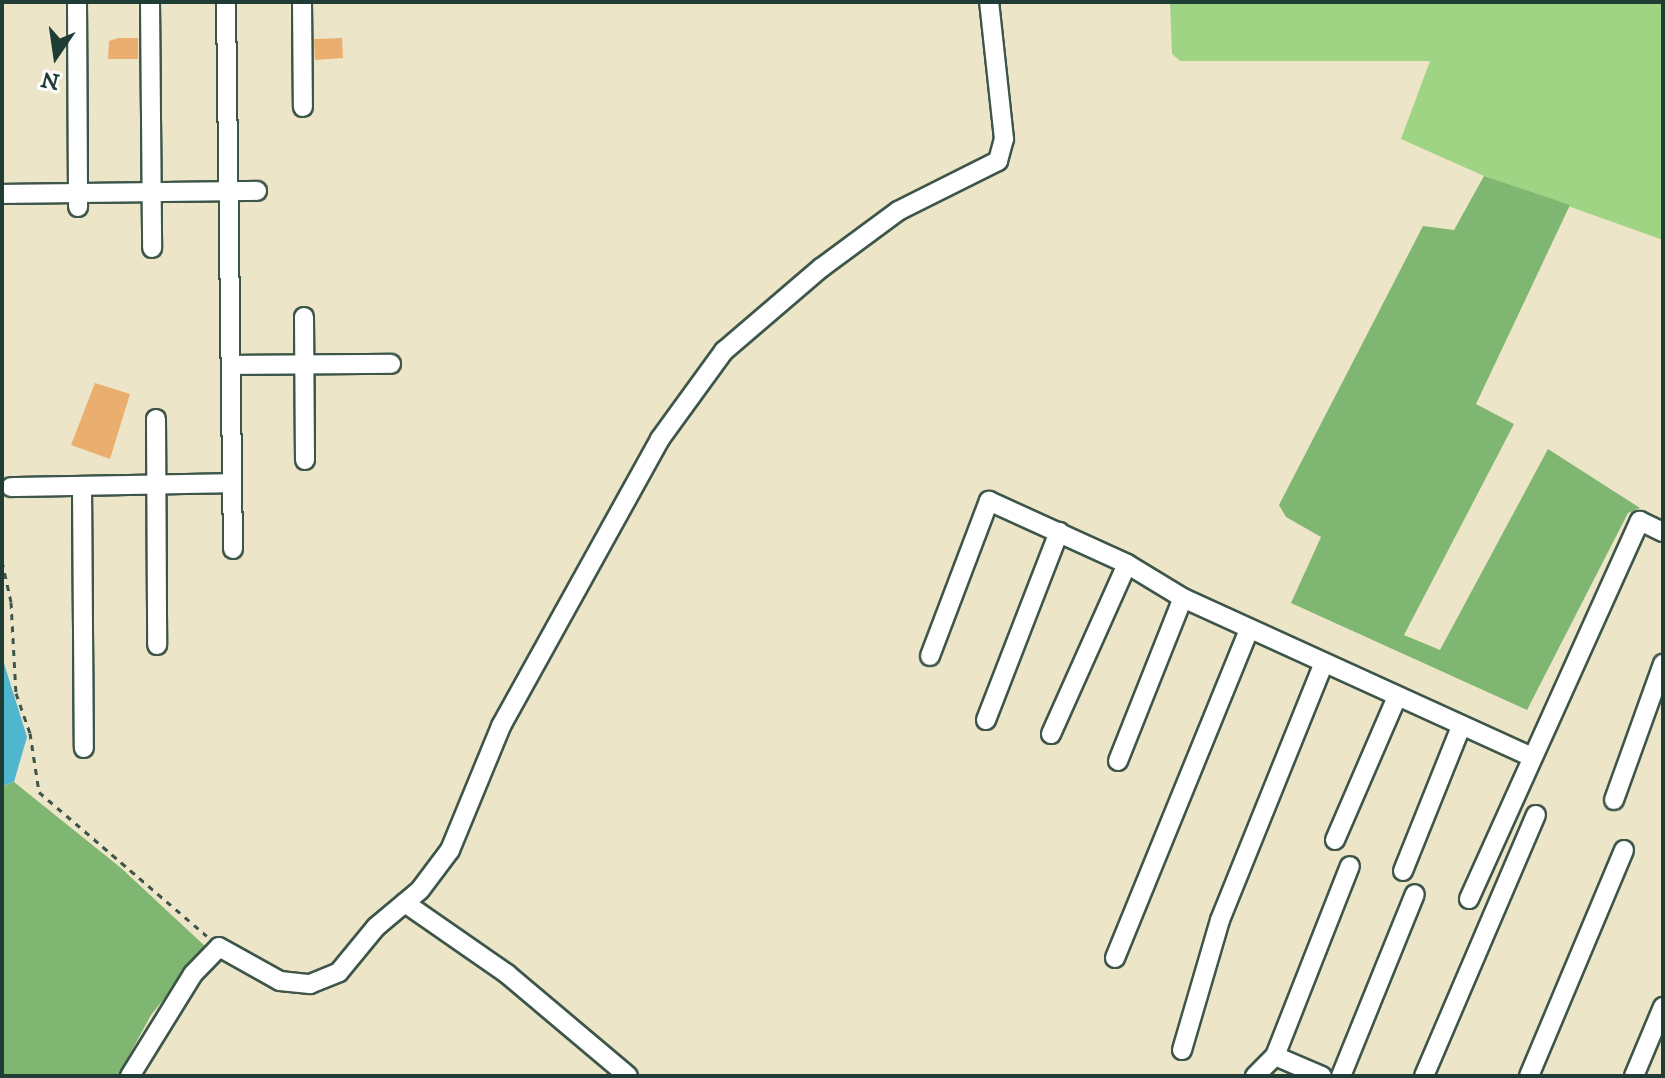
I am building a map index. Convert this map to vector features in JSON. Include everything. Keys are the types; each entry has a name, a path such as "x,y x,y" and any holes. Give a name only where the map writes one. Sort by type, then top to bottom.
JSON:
{"street":[{"path":"77,2 78,200"},
{"path":"150,2 152,248"},
{"path":"226,2 233,549"},
{"path":"302,2 303,107"},
{"path":"130,1076 193,974 219,947 280,981 310,984 339,972 450,850 501,726 660,439 724,351 821,268 898,211 998,161 1004,139 989,2"},
{"path":"2,194 78,200 152,192 257,191"},
{"path":"304,317 305,460"},
{"path":"231,365 391,364"},
{"path":"156,419 157,645"},
{"path":"11,487 232,483"},
{"path":"82,486 84,748"},
{"path":"930,656 989,501 1127,564 1183,598 1530,756"},
{"path":"1469,899 1530,756 1640,521 1663,532"},
{"path":"986,720 1059,532"},
{"path":"1051,734 1127,564"},
{"path":"1118,761 1183,598"},
{"path":"1115,958 1249,629"},
{"path":"1182,1050 1220,920 1324,663"},
{"path":"1614,800 1663,664"},
{"path":"1335,840 1397,697"},
{"path":"1403,871 1461,727"},
{"path":"1424,1076 1536,815"},
{"path":"1529,1076 1624,850"},
{"path":"1255,1076 1275,1056 1350,866"},
{"path":"1341,1076 1415,894"},
{"path":"405,903 507,974 628,1076"},
{"path":"1634,1076 1663,1007"},
{"path":"1275,1056 1322,1076"}],"path":[{"path":"2,561 11,602 16,693 30,733 39,792 219,947"}],"green space":[{"path":"1170,2 1663,2 1663,240 1484,176 1401,139 1430,61 1180,61 1172,54"},
{"path":"1484,176 1570,205 1476,404 1514,424 1404,635 1440,650 1548,449 1640,508 1628,513 1527,710 1291,603 1321,537 1286,517 1279,505 1423,226 1454,230"},
{"path":"14,782 121,868 206,947 151,1015 118,1076 2,1076 2,786"}],"water":[{"path":"2,657 27,737 14,782 2,786"}],"building":[{"path":"138,38 138,59 108,59 109,41"},
{"path":"342,38 343,58 315,60 314,39"},
{"path":"95,383 130,394 110,459 71,445"}]}
